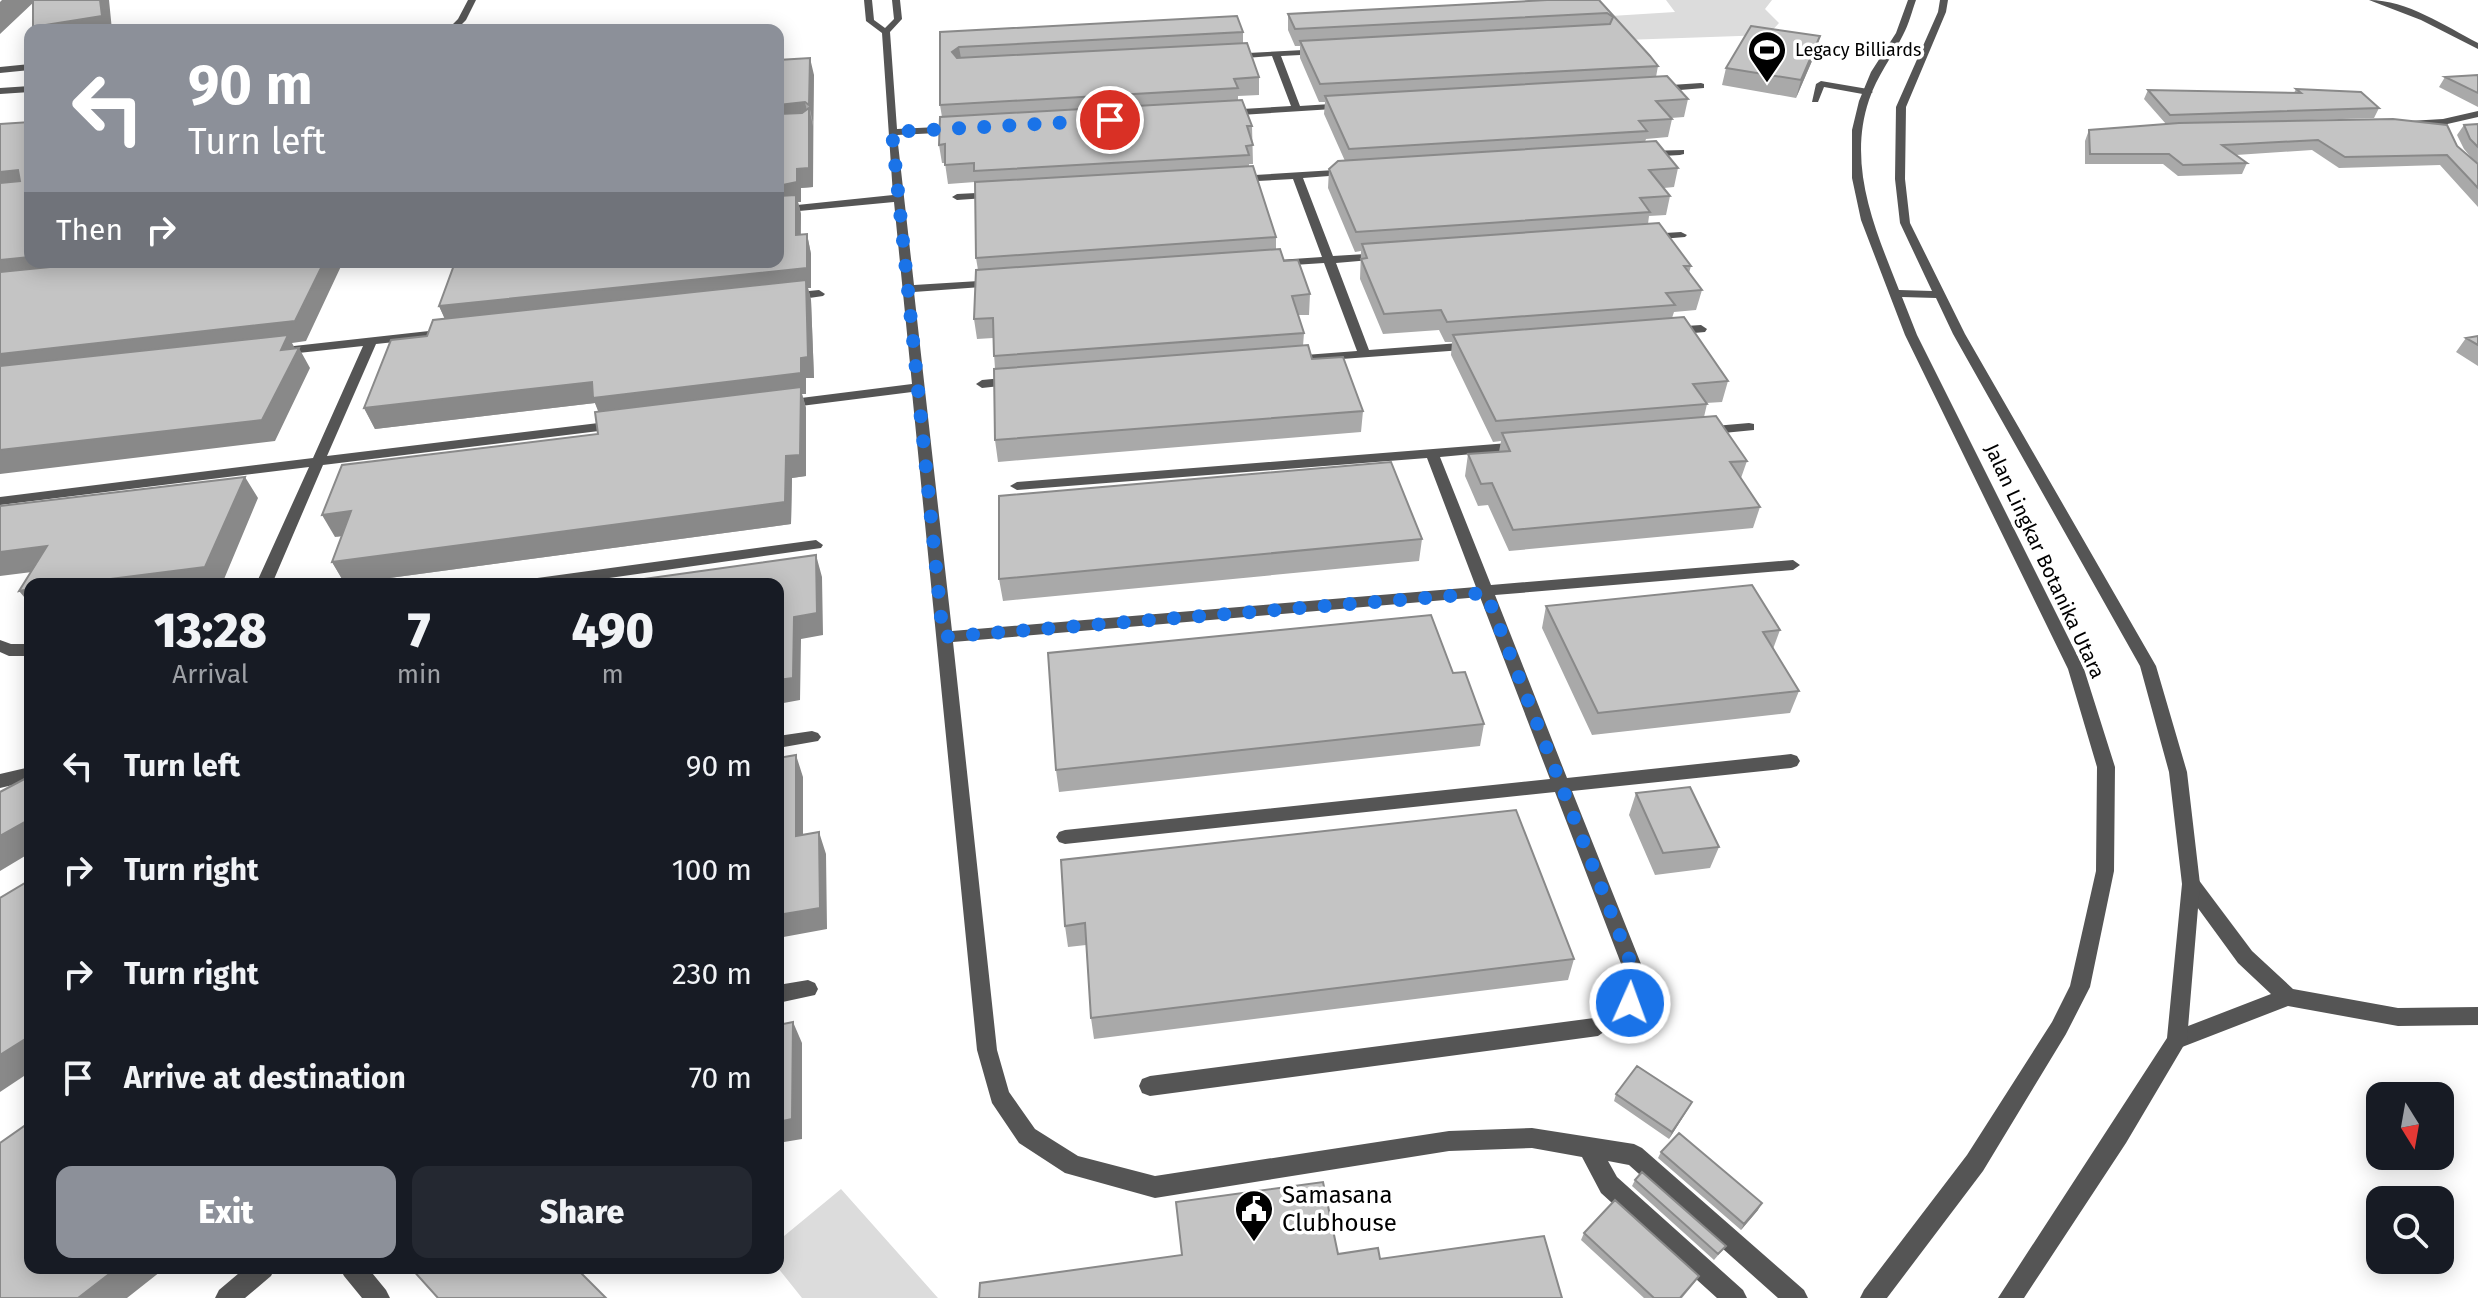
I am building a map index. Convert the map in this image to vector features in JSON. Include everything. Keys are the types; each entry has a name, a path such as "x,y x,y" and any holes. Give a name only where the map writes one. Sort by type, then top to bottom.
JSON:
{"street":[{"path":"458,24 472,0"},
{"path":"896,0 898,19 886,32 892,132 987,1050 1000,1096 1027,1136 1073,1165 1155,1187 1449,1141 1532,1138 1634,1155 1796,1298"},
{"name":"Jalan Lingkar Botanika Utara","path":"1872,1298 1975,1163 2059,1028 2080,987 2105,871 2106,767 2076,669 1911,335 1866,220 1857,178 1857,130 1868,92 1900,33 1912,0"},
{"name":"Jalan Lingkar Botanika Utara","path":"1944,0 1942,12 1901,107 1905,223 1939,295 2148,666 2178,772 2191,884 2177,1040 2118,1136 2010,1298"},
{"path":"2373,0 2424,18 2478,46"},
{"path":"879,1 868,1 870,21 886,32"},
{"path":"1212,57 1338,50"},
{"path":"1275,53 1297,109"},
{"path":"0,70 24,68"},
{"path":"1815,100 1821,84 1868,92"},
{"path":"1639,90 1701,86"},
{"path":"0,91 24,89"},
{"path":"1219,114 1359,106"},
{"path":"2402,124 2446,127 2478,114"},
{"path":"892,132 970,128"},
{"path":"1632,155 1680,152"},
{"path":"1220,181 1361,172"},
{"path":"1297,176 1365,355"},
{"path":"957,197 1004,194"},
{"path":"784,209 899,198"},
{"path":"1635,238 1681,235"},
{"path":"1267,264 1390,255"},
{"path":"909,289 1002,282"},
{"path":"1894,293 1939,295"},
{"path":"773,299 819,294"},
{"path":"1655,332 1701,329"},
{"path":"263,353 463,331"},
{"path":"267,578 371,341"},
{"path":"1273,362 1487,345"},
{"path":"982,384 1028,380"},
{"path":"776,405 919,387"},
{"path":"0,501 634,422"},
{"path":"1686,433 1749,427"},
{"path":"1017,486 1543,444"},
{"path":"1150,1086 1598,1027 1630,1003 1635,974 1432,453"},
{"path":"574,578 816,545"},
{"path":"943,637 1793,565"},
{"path":"0,646 9,650 24,650"},
{"path":"784,741 812,737"},
{"path":"1065,837 1791,761"},
{"path":"0,781 24,775"},
{"path":"2191,884 2245,957 2288,997"},
{"path":"784,993 808,989"},
{"path":"2177,1040 2288,997 2398,1017 2478,1016"},
{"path":"1590,1150 1609,1185 1735,1298"},
{"path":"227,1298 256,1274"},
{"path":"357,1274 378,1298"}],"shaded area":[{"path":"1666,0 1772,0 1765,9 1779,23 1768,35 1624,40 1611,16 1675,12"},
{"path":"841,1189 938,1298 802,1298 783,1274 784,1236"}],"building":[{"path":"33,0 100,0 102,16 33,24"},
{"path":"1599,0 1658,66 1320,84 1300,41 1610,24 1613,17 1607,13 1295,29 1288,14"},
{"path":"1237,16 1243,32 959,47 952,52 957,58 1247,43 1259,77 1234,79 1238,88 940,105 940,32"},
{"path":"1751,26 1820,36 1801,80 1726,68"},
{"path":"810,58 809,105 805,102 784,104 784,60"},
{"path":"2478,75 2478,93 2445,77"},
{"path":"1667,76 1688,99 1656,101 1672,119 1639,121 1647,131 1349,149 1325,96"},
{"path":"2296,89 2361,92 2379,108 2170,115 2148,90 2301,93"},
{"path":"1242,100 1252,126 1247,126 1253,145 1246,146 1249,155 974,171 974,163 945,165 945,144 939,145 940,117"},
{"path":"809,108 809,168 797,169 797,182 784,185 784,114 802,113"},
{"path":"2393,119 2447,125 2457,146 2478,164 2478,188 2447,155 2345,157 2318,140 2222,145 2247,163 2183,165 2169,154 2090,154 2089,130 2179,123"},
{"path":"24,122 24,258 0,260 0,183 20,181 18,170 0,172 0,124"},
{"path":"2478,124 2478,147 2470,139 2464,125"},
{"path":"1656,141 1678,168 1649,170 1670,196 1640,198 1650,212 1356,232 1329,169 1338,161"},
{"path":"1253,166 1276,237 976,258 975,182"},
{"path":"796,195 796,235 807,234 807,268 439,306 453,268 784,268 784,196"},
{"path":"1659,223 1691,266 1684,266 1702,290 1666,293 1675,305 1447,322 1441,310 1384,314 1361,259 1367,258 1362,244"},
{"path":"1280,249 1284,261 1298,260 1310,294 1292,296 1304,333 994,356 993,318 974,319 976,270"},
{"path":"40,268 321,268 295,321 0,354 0,272"},
{"path":"806,280 808,357 801,358 801,373 593,398 592,382 364,408 391,340 427,336 433,320"},
{"path":"1684,317 1728,381 1693,384 1707,404 1496,421 1453,335"},
{"path":"288,335 281,350 299,348 262,420 0,450 0,366"},
{"path":"2478,336 2478,345 2466,338"},
{"path":"1308,345 1312,359 1343,357 1363,411 995,440 994,369"},
{"path":"801,387 800,455 786,456 785,502 332,562 351,511 322,515 342,465 598,434 595,412"},
{"path":"1716,416 1747,461 1730,462 1760,507 1513,530 1492,483 1481,484 1468,454 1510,451 1502,433"},
{"path":"1391,462 1422,539 999,579 999,496"},
{"path":"245,477 205,567 118,578 27,578 47,546 0,552 0,506"},
{"path":"816,555 817,613 794,617 793,678 784,679 784,578 651,578"},
{"path":"1752,585 1780,630 1763,632 1799,691 1598,713 1546,606"},
{"path":"1431,615 1453,673 1465,672 1484,724 1056,770 1048,653"},
{"path":"796,755 796,836 819,832 820,908 784,914 784,757"},
{"path":"24,779 24,822 0,836 0,792"},
{"path":"1690,787 1719,847 1663,853 1636,793"},
{"path":"1516,810 1574,959 1091,1018 1085,923 1065,926 1061,860"},
{"path":"24,884 24,1040 0,1055 0,898"},
{"path":"793,1022 792,1119 784,1121 784,1024"},
{"path":"1637,1066 1692,1102 1672,1132 1616,1094"},
{"path":"24,1126 24,1274 109,1274 78,1298 0,1298 0,1143"},
{"path":"1679,1133 1762,1203 1744,1224 1661,1152"},
{"path":"1642,1172 1726,1246 1718,1254 1635,1180"},
{"path":"1323,1182 1338,1254 1378,1248 1380,1259 1544,1236 1562,1298 979,1298 980,1283 1182,1255 1176,1202"},
{"path":"1615,1200 1699,1276 1680,1298 1654,1298 1584,1233"},
{"path":"416,1274 582,1274 606,1298 438,1298"}],"place":[{"name":"Legacy Billiards","path":"1767,84"},
{"name":"Samasana Clubhouse","path":"1254,1243"}],"route":[{"path":"1110,120 892,132 943,637 1486,593 1635,974 1630,1003"}]}
